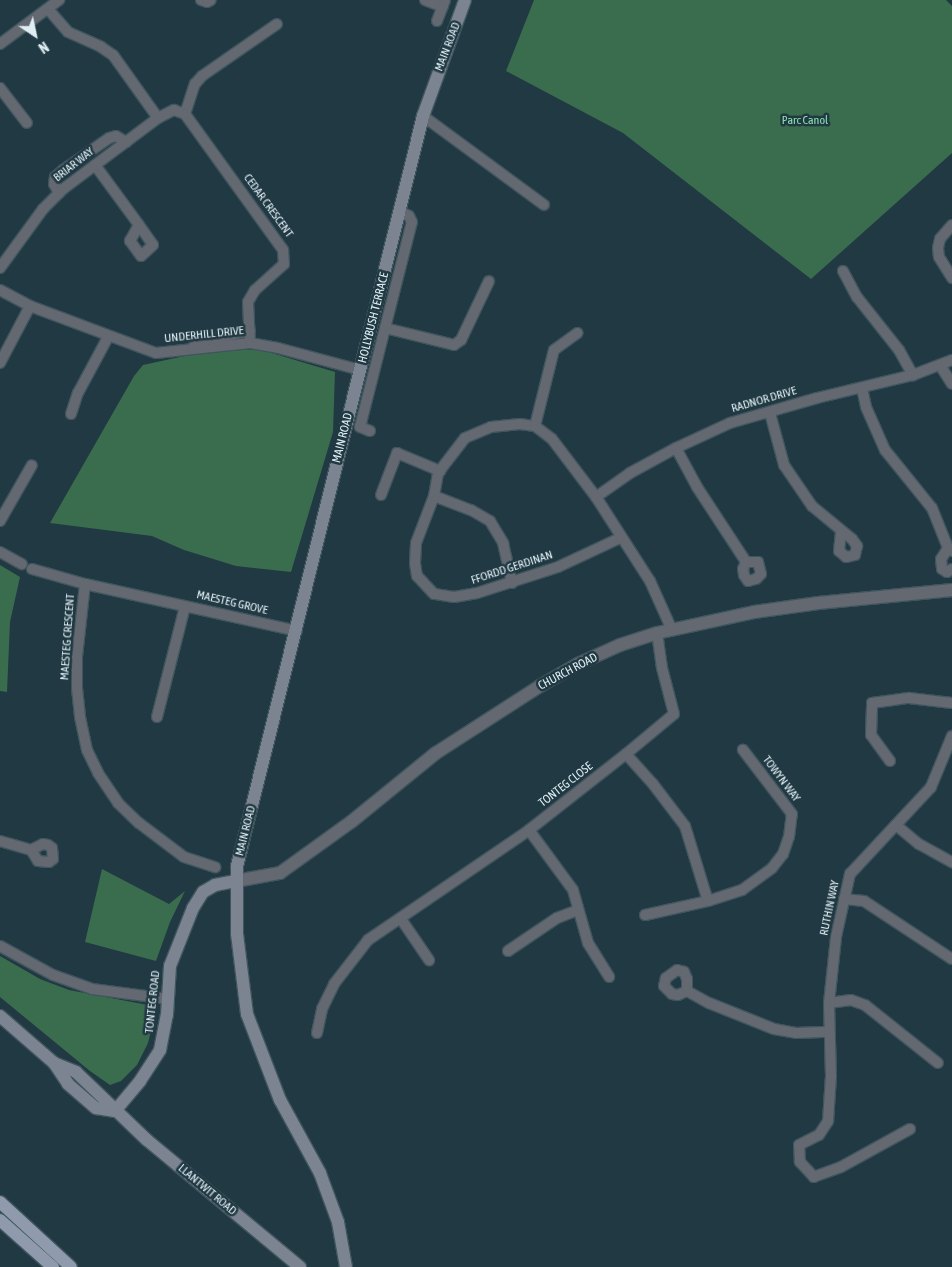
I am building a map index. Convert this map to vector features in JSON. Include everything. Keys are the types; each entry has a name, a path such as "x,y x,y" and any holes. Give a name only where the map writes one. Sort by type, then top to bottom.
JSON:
{"main road":[{"name":"MAIN ROAD","path":"346,1267 338,1222 320,1174 280,1100 247,1014 237,934 237,866 297,631 423,116 466,0"},
{"name":"TONTEG ROAD","path":"115,1111 140,1081 160,1050 164,1036 170,966 193,908 203,892 216,885 236,881"},
{"path":"0,1016 54,1063 68,1084 96,1108 115,1111"},
{"name":"LLANTWIT ROAD","path":"115,1111 300,1267"},
{"path":"0,1202 71,1267"},
{"path":"0,1220 53,1267"}],"street":[{"path":"0,44 59,0"},
{"path":"201,0 206,2 211,0"},
{"path":"425,0 444,3 437,21"},
{"path":"48,9 68,32 101,47 113,55 158,118"},
{"path":"186,114 195,84 202,76 276,24"},
{"path":"0,88 27,123"},
{"name":"BRIAR WAY","path":"0,268 43,209 59,193 158,118 174,110 186,114"},
{"name":"CEDAR CRESCENT","path":"186,114 284,250 284,264 255,290 248,302 250,343"},
{"path":"423,116 544,205"},
{"path":"59,193 54,184 55,177 63,170 109,138 116,136 126,142"},
{"path":"95,165 139,225"},
{"name":"HOLLYBUSH TERRACE","path":"370,431 360,427 412,222 409,216 399,211"},
{"path":"952,225 940,239 938,248 944,268 952,278"},
{"path":"843,270 857,297 900,350 913,375"},
{"path":"385,328 454,345 461,340 489,281"},
{"name":"UNDERHILL DRIVE","path":"0,290 30,306 156,353 250,343 278,348 360,370"},
{"path":"0,363 30,306"},
{"path":"193,349 195,342 250,331"},
{"path":"577,333 554,350 535,426 552,439 596,497 620,538 650,581 672,630"},
{"path":"71,414 78,393 108,336"},
{"name":"RADNOR DRIVE","path":"596,497 630,473 676,448 730,423 913,375 952,360"},
{"path":"940,365 952,384"},
{"path":"862,388 866,407 885,450 932,508 950,549 941,559 942,569 947,572 952,569"},
{"path":"770,413 784,465 812,506 841,532"},
{"name":"FFORDD GERDINAN","path":"535,426 520,424 491,427 465,438 440,471 434,496 416,543 415,563 418,576 434,594 454,597 477,593 558,567 620,538"},
{"path":"676,448 697,487 746,562"},
{"path":"382,496 397,453 440,471"},
{"path":"0,521 32,465"},
{"path":"434,496 471,510 490,521 503,543 512,583"},
{"path":"0,552 22,564"},
{"path":"32,569 85,584 185,606"},
{"name":"MAESTEG CRESCENT","path":"85,584 77,657 80,717 90,758 118,802 139,823 184,857 216,867"},
{"name":"CHURCH ROAD","path":"236,881 280,873 351,822 436,753 540,686 620,645 657,632 754,612 809,604 952,590"},
{"name":"MAESTEG GROVE","path":"157,717 185,606 297,631"},
{"name":"TONTEG CLOSE","path":"317,1033 322,1009 334,984 368,940 402,919 529,830 674,714 662,668 657,632"},
{"path":"890,761 871,735 872,703 909,698 952,703"},
{"name":"RUTHIN WAY","path":"910,1129 841,1167 814,1176 800,1162 799,1145 819,1136 828,1121 831,1076 829,1003 836,937 850,874 931,787 947,761 952,736"},
{"name":"TOWYN WAY","path":"645,915 708,901 742,890 758,881 783,854 789,837 792,814 743,750"},
{"path":"626,754 653,784 685,826 708,901"},
{"path":"896,825 919,844 952,862"},
{"path":"529,830 572,890 588,943 609,978"},
{"path":"0,840 31,850"},
{"path":"844,899 864,902 952,959"},
{"path":"508,951 557,918 578,910"},
{"path":"402,919 429,960"},
{"path":"0,946 53,975 85,987 106,993 168,999"},
{"path":"687,991 709,1003 774,1028 796,1032 829,1032"},
{"path":"829,1003 851,1000 864,1005 938,1063"}],"green space":[{"name":"Parc Canol","path":"534,0 946,0 952,6 952,153 811,279 623,133 506,71"},
{"path":"229,350 262,350 335,372 333,432 291,572 236,566 184,550 152,536 50,523 134,376 143,365 189,355"},
{"path":"0,565 20,577 10,622 7,692 0,691"},
{"path":"102,869 169,904 185,891 170,922 156,961 85,942"},
{"path":"0,956 40,979 69,990 148,1005 156,1011 148,1043 137,1065 121,1081 110,1085 90,1071 0,997"}]}
